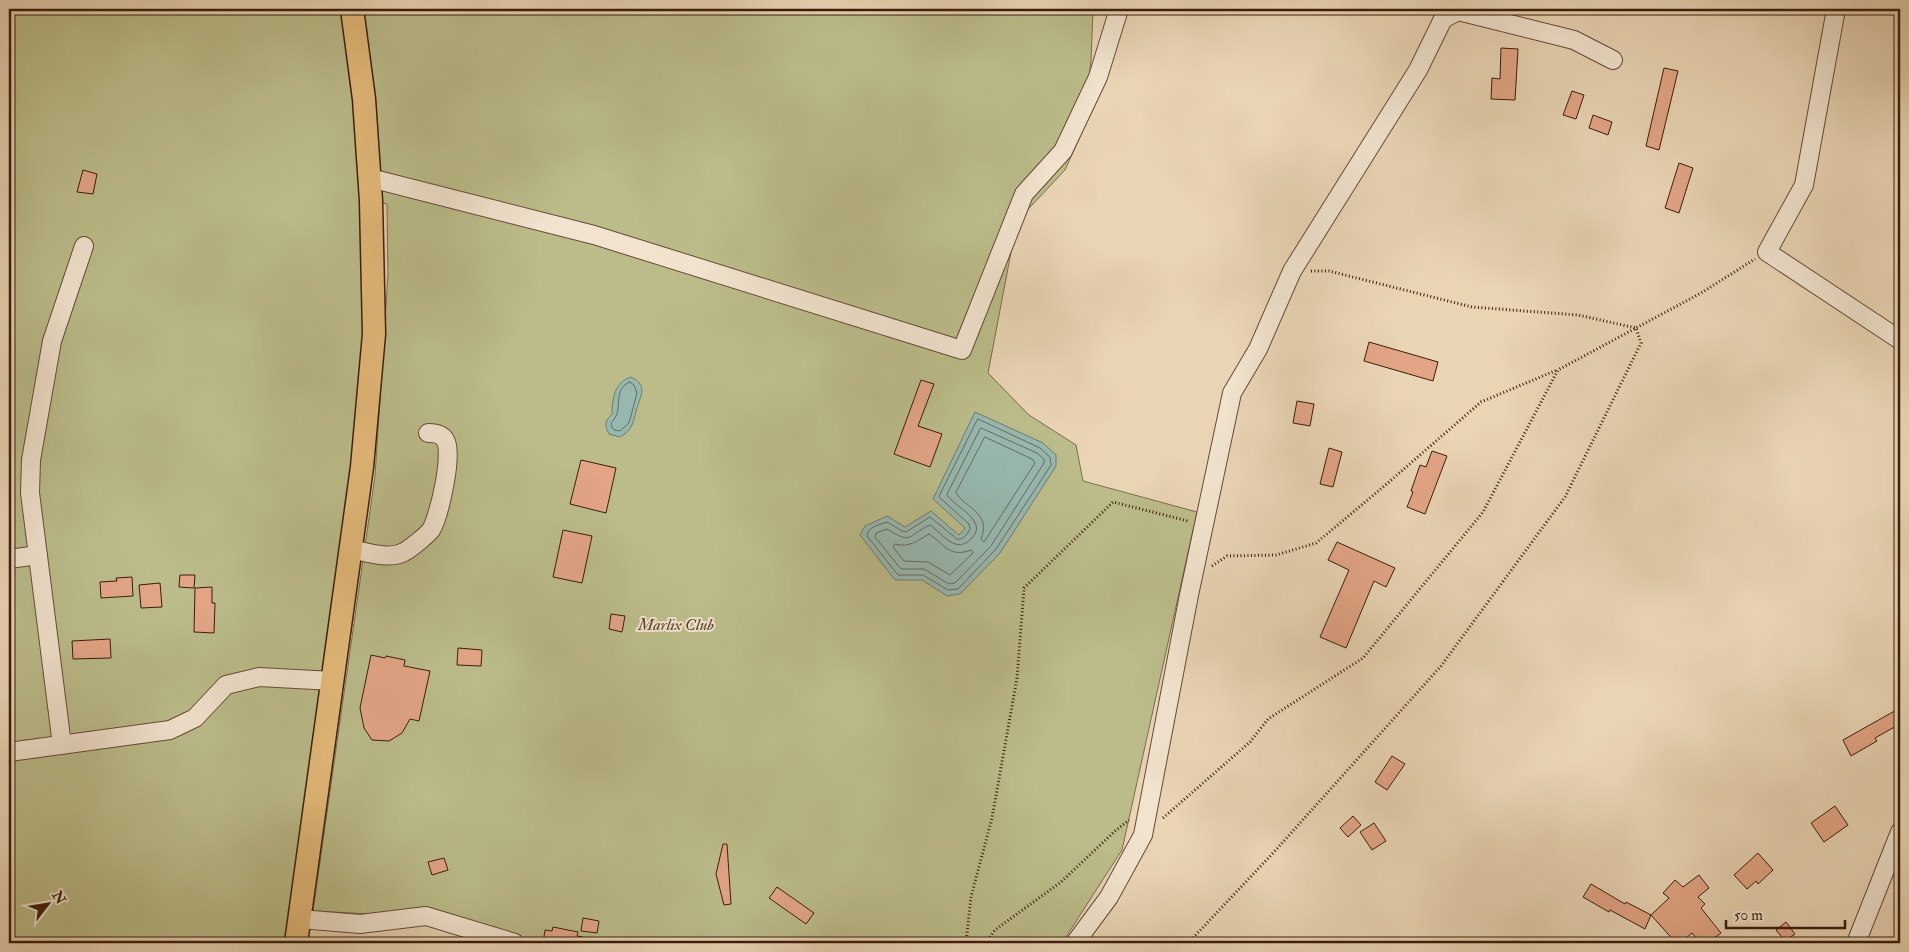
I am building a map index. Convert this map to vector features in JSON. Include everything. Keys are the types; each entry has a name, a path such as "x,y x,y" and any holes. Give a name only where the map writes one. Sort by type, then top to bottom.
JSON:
{"main road":[{"path":"296,943 362,467 374,334 370,178 364,99 352,9"}],"street":[{"path":"370,178 594,236 962,350 1024,194 1063,151 1098,77 1119,9"},
{"path":"1836,9 1804,185 1767,252 1900,340"},
{"path":"1075,943 1109,897 1143,835 1232,393 1258,349 1292,270 1418,70 1442,19 1458,11 1574,40 1612,60"},
{"path":"62,745 30,493 30,460 52,341 84,246"},
{"path":"351,549 387,555 403,552 430,531 439,511 449,453 446,440 437,434 428,433"},
{"path":"9,559 38,555"},
{"path":"9,752 170,730 195,718 226,686 259,677 333,682"},
{"path":"1856,943 1900,832"},
{"path":"300,919 360,924 426,916 515,943"}],"path":[{"path":"1193,580 1228,556 1276,555 1316,543 1481,402 1558,370 1701,292 1767,252"},
{"path":"1292,270 1329,271 1472,307 1578,315 1636,328"},
{"path":"1184,943 1191,940 1274,852 1441,666 1471,626 1565,497 1641,343 1636,328"},
{"path":"1143,835 1250,742 1268,719 1363,658 1484,512 1558,370"},
{"path":"966,943 971,897 992,818 1017,678 1024,588 1113,502 1204,525"},
{"path":"986,943 995,930 1061,882 1115,831 1149,806"},
{"path":"1892,943 1900,938"}],"green space":[{"name":"Marlix Club","path":"9,9 1093,9 1091,61 1082,132 1065,170 1017,221 988,373 1029,415 1076,445 1083,481 1197,512 1122,850 1062,943 529,943 451,918 313,911 375,476 388,274 387,204 372,201 369,389 296,943 9,943"}],"water":[{"path":"631,377 637,380 642,388 633,423 630,429 620,437 609,434 606,423 612,414 616,391 621,383"},
{"path":"975,412 1043,443 1056,455 1056,466 1000,553 960,594 947,596 922,580 895,580 860,535 865,526 887,516 905,527 931,511 959,535 965,528 933,499"}],"building":[{"path":"1501,48 1518,49 1515,100 1491,99 1492,78 1500,79"},
{"path":"1664,68 1678,71 1659,150 1646,146"},
{"path":"1572,91 1584,95 1576,119 1563,115"},
{"path":"1593,115 1612,122 1608,135 1589,128"},
{"path":"1679,163 1693,168 1679,213 1665,208"},
{"path":"83,170 97,174 93,194 77,192"},
{"path":"1369,342 1438,362 1433,381 1364,361"},
{"path":"921,380 934,384 918,426 942,434 930,467 894,454"},
{"path":"1297,401 1314,404 1310,426 1293,423"},
{"path":"1329,448 1342,452 1333,487 1320,484"},
{"path":"1432,451 1447,456 1425,514 1407,507 1420,465 1426,467"},
{"path":"581,460 616,468 606,513 570,504"},
{"path":"563,530 592,536 582,583 553,577"},
{"path":"1337,542 1395,568 1386,587 1374,581 1346,648 1320,637 1349,570 1328,560"},
{"path":"180,575 195,575 194,588 179,587"},
{"path":"132,577 133,596 101,598 100,582 117,581 116,578"},
{"path":"160,583 162,607 141,608 139,585"},
{"path":"212,587 212,603 215,603 214,633 194,632 195,588"},
{"path":"611,614 625,616 622,632 609,629"},
{"path":"110,639 111,658 73,659 72,641"},
{"path":"458,648 482,650 481,666 457,665"},
{"path":"371,655 405,660 404,666 430,671 419,721 410,719 402,733 389,741 372,740 364,728 360,708"},
{"path":"1900,708 1900,724 1875,738 1877,741 1851,756 1843,740"},
{"path":"1392,756 1405,764 1387,790 1375,782"},
{"path":"1835,806 1848,825 1824,842 1811,823"},
{"path":"1353,816 1361,825 1348,837 1340,828"},
{"path":"1374,823 1386,841 1372,850 1360,832"},
{"path":"723,844 727,844 731,904 724,905 716,874"},
{"path":"1758,853 1773,870 1758,884 1756,881 1747,889 1734,875"},
{"path":"444,858 448,870 432,875 428,862"},
{"path":"1699,875 1709,888 1698,897 1705,904 1701,908 1721,933 1708,943 1700,943 1692,933 1680,943 1676,943 1651,915 1669,898 1663,893 1675,880 1683,887"},
{"path":"1591,884 1625,904 1626,902 1651,915 1645,929 1583,897"},
{"path":"777,887 814,913 806,924 769,898"},
{"path":"583,918 599,921 597,933 581,931"},
{"path":"1786,922 1795,934 1785,941 1776,930"},
{"path":"553,927 578,932 577,936 583,937 583,943 543,943 545,930 552,931"}]}
